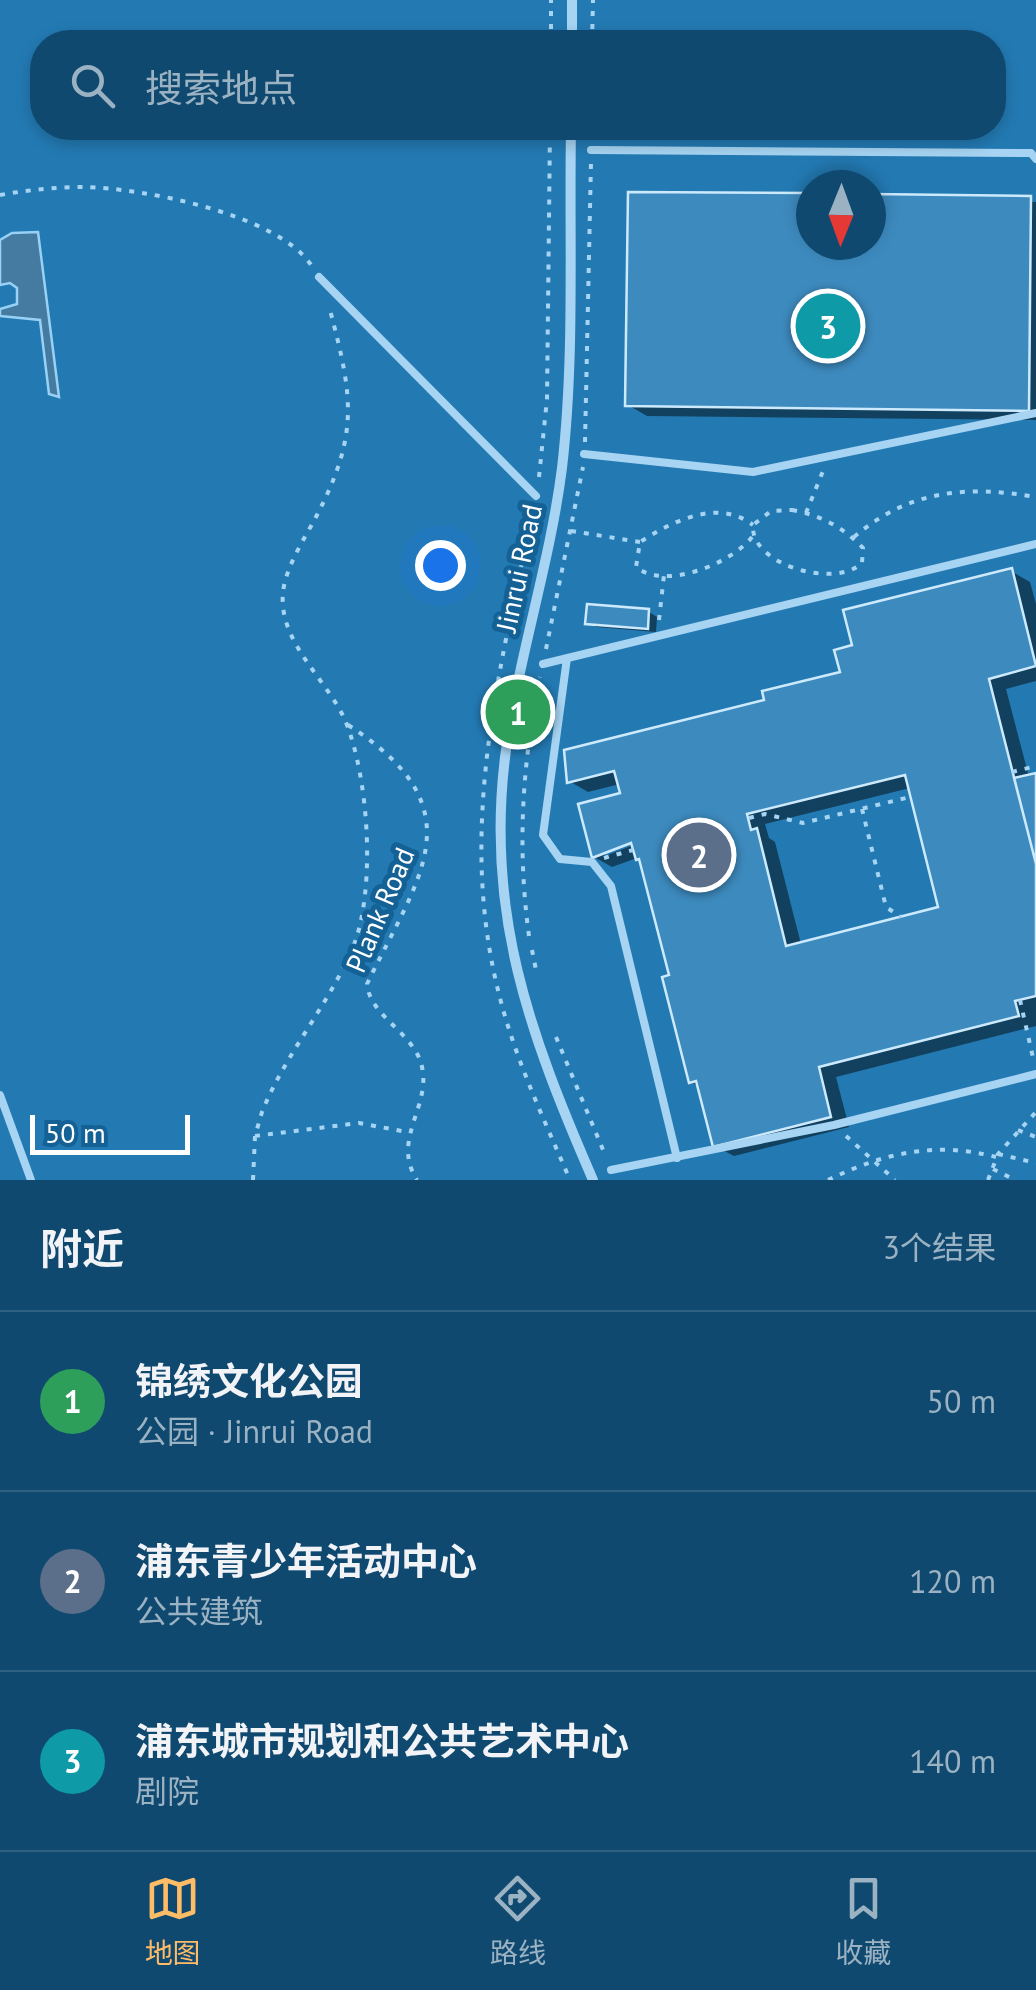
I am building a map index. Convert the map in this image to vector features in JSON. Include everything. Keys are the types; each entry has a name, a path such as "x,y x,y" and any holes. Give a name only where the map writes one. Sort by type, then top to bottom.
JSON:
{"street":[{"path":"572,0 572,30"},
{"name":"Jinrui Road","path":"570,140 566,428 556,500 506,749 500,850 506,928 519,990 534,1038 593,1180"}],"lane":[{"path":"591,150 1031,154 1036,159"},
{"path":"320,277 536,496"},
{"path":"584,454 752,472 830,453 1036,414"},
{"path":"543,664 1036,544"},
{"path":"567,658 543,835 560,859 592,862 610,886 677,1158"},
{"path":"612,1170 834,1126 1036,1073"},
{"path":"0,1095 31,1180"}],"path":[{"path":"551,0 551,30"},
{"path":"592,30 593,0"},
{"path":"0,195 84,187 123,190 188,204 266,230 307,258 320,277 346,379 348,438 334,483 289,573 283,590 284,607 287,626 346,724 363,809 362,920 336,982 270,1094 255,1136 253,1180"},
{"path":"806,513 830,453"},
{"path":"853,538 895,506 937,493 999,490 1036,496"},
{"path":"771,511 806,513 853,538 863,548 862,563 855,570 830,574 789,564 758,547 752,537 753,524 771,511"},
{"path":"571,531 640,542 676,522 709,512 742,516 753,524"},
{"path":"640,542 636,566 649,574 664,575 707,567 734,555 752,537"},
{"path":"656,636 664,575"},
{"name":"Plank Road","path":"346,724 377,744 410,778 420,796 430,846 422,874 367,984 368,997 406,1037 421,1062 424,1079 407,1132 410,1169 417,1180"},
{"path":"1012,772 1036,766"},
{"path":"749,818 765,814 803,823 910,797"},
{"path":"862,808 886,907 901,917"},
{"path":"592,862 633,850"},
{"path":"1020,1000 1036,1073"},
{"path":"988,1180 997,1156 1036,1112"},
{"path":"255,1136 359,1123 407,1132"},
{"path":"834,1126 894,1180"},
{"path":"1018,1130 1036,1137"},
{"path":"828,1180 872,1160 932,1148 1036,1163"},
{"path":"992,1169 1015,1180"}],"shaded area":[{"path":"0,0 1036,0 1036,1180 0,1180"},
{"path":"38,232 59,397 49,394 40,320 0,316 0,309 17,304 17,288 10,283 0,285 0,240 12,233"}],"building":[{"path":"628,192 796,193 796,260 886,260 886,194 1031,196 1029,411 625,406"},
{"path":"1012,568 1036,666 989,679 1036,864 1036,996 1015,1001 1019,1016 819,1067 831,1117 713,1147 696,1081 689,1083 662,977 669,975 639,859 636,860 631,843 592,858 578,804 620,793 614,771 567,783 564,750 764,700 762,691 840,672 834,650 852,645 843,610","holes":["905,775 938,907 786,946 757,828 751,830 747,814"]},
{"path":"587,604 649,609 648,629 585,624"},
{"path":"1036,773 1036,864 1014,778"}],"place":[{"name":"浦东城市规划和公共艺术中心","path":"828,326"},
{"name":"锦绣文化公园","path":"518,712"},
{"name":"浦东青少年活动中心","path":"699,855"}]}
